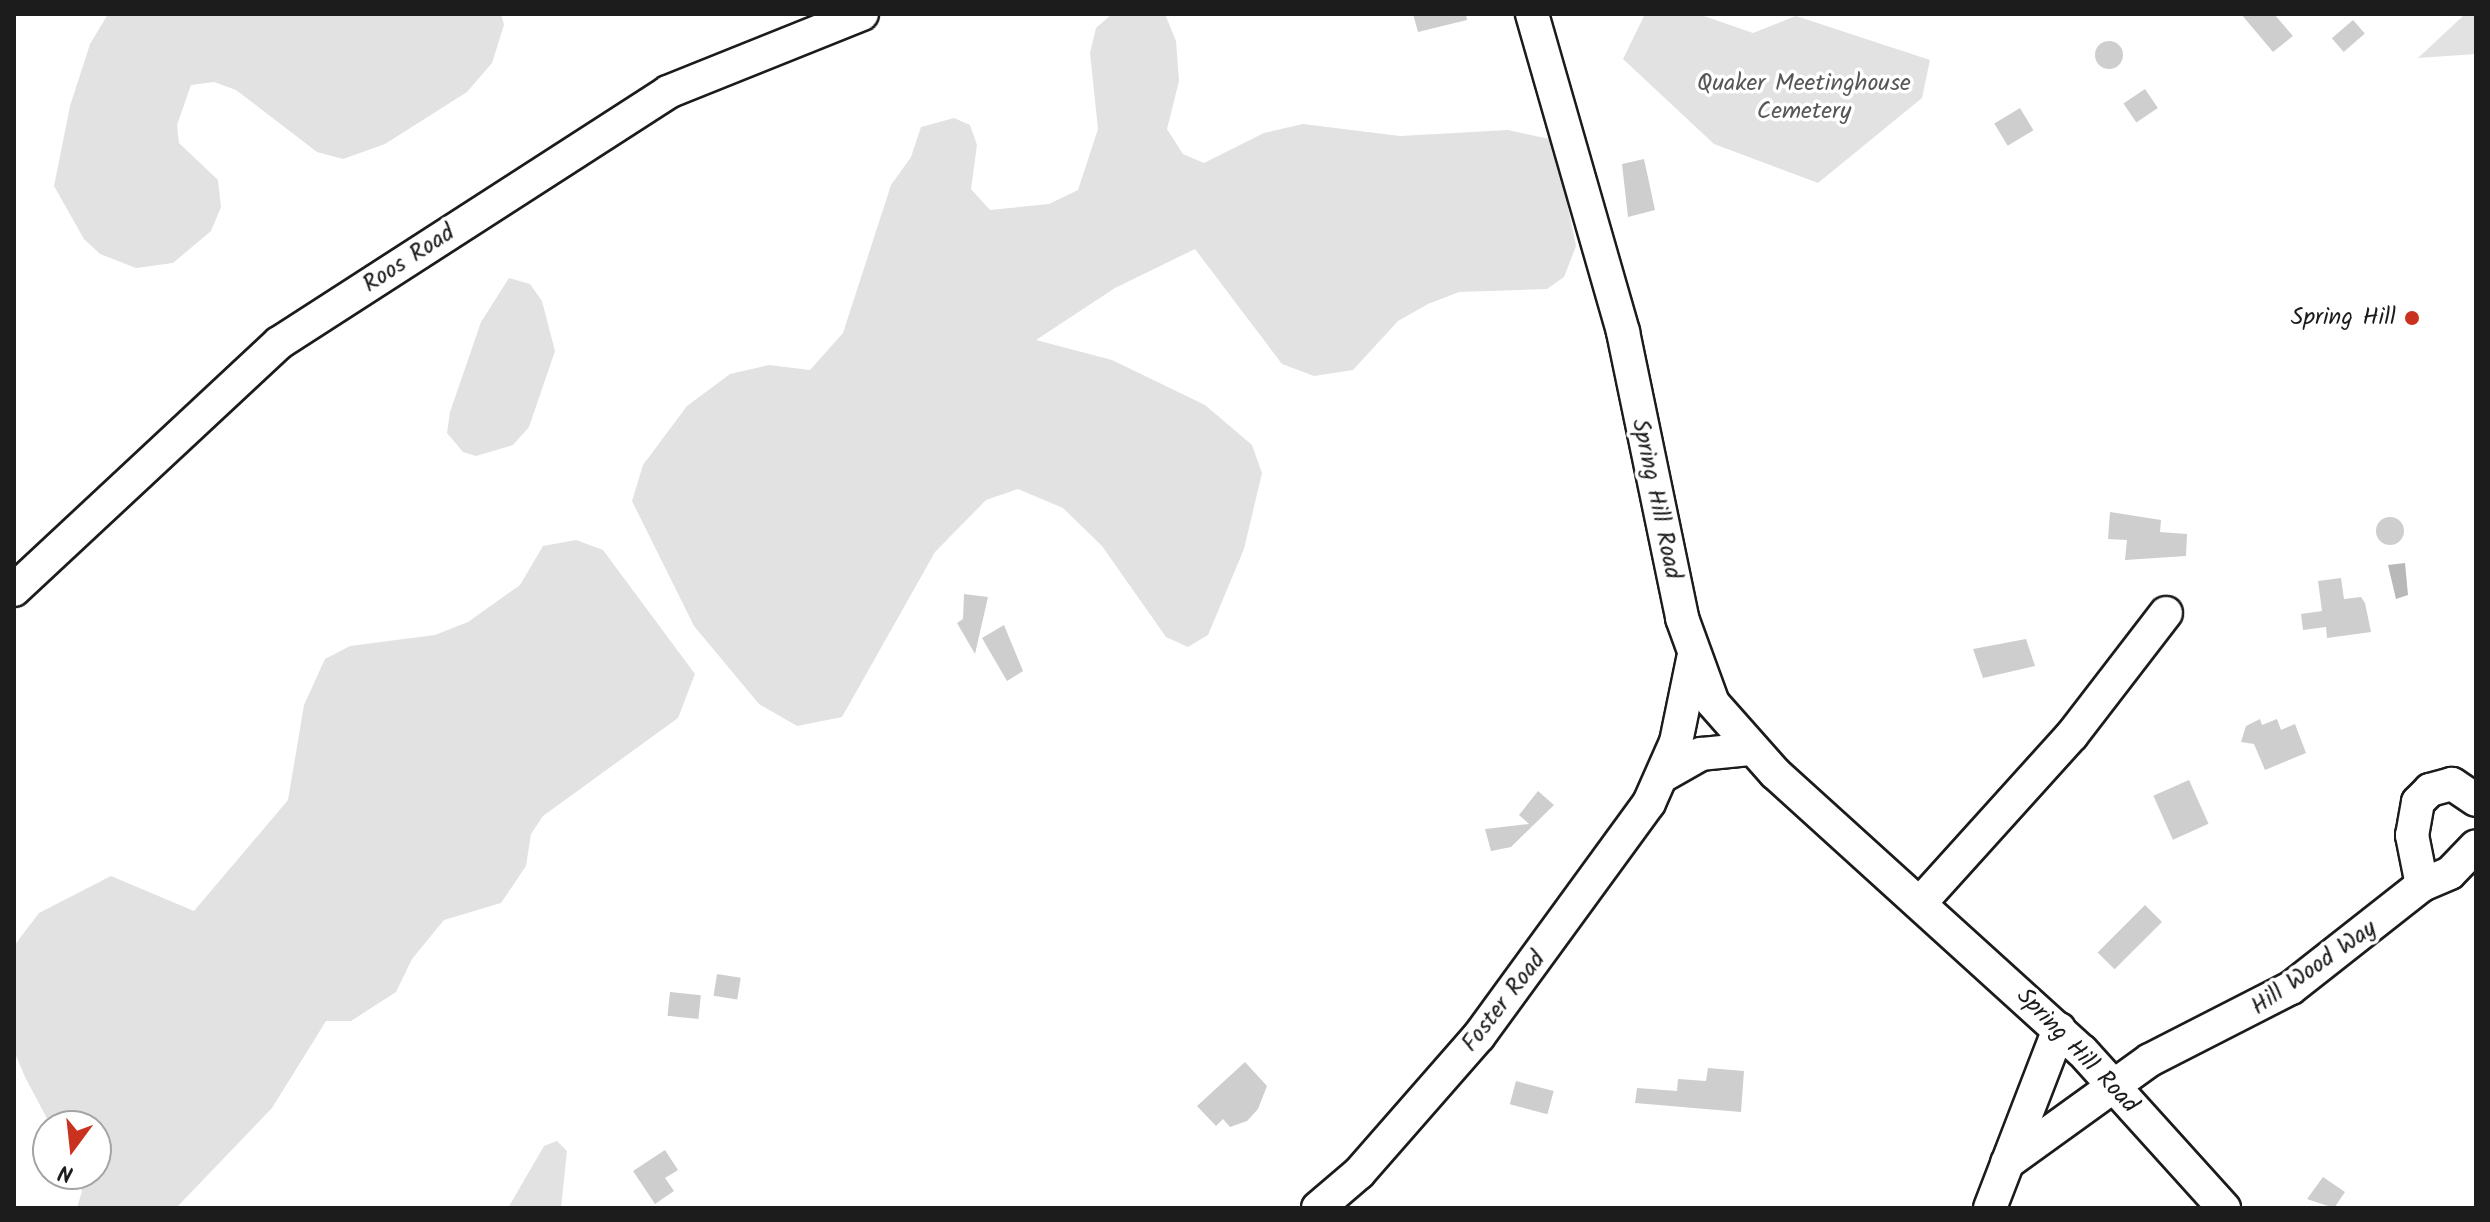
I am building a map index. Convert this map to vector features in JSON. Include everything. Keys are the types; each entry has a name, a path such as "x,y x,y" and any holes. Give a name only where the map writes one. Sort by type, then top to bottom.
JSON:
{"street":[{"name":"Roos Road","path":"14,590 279,343 668,92 862,14"},
{"name":"Spring Hill Road","path":"1532,14 1623,332 1693,659 1713,703 1751,749 1922,901 2059,1029 2224,1208"},
{"path":"1922,901 2072,735 2166,613"},
{"name":"Foster Road","path":"1318,1208 1359,1173 1479,1036 1664,775 1686,710 1693,659"},
{"name":"Foster Road","path":"1664,775 1701,754 1751,749"},
{"path":"2422,885 2412,835 2418,802 2430,790 2452,784 2476,800"},
{"name":"Hill Wood Way","path":"2007,1163 2112,1083 2291,988 2422,885 2450,873 2476,846"},
{"path":"1990,1208 2059,1029"}],"green space":[{"path":"108,14 501,14 504,25 492,63 467,92 385,144 343,159 317,152 236,90 214,82 191,85 177,125 179,143 218,180 221,207 211,231 173,263 136,268 100,254 84,239 54,186 70,106 90,44"},
{"path":"1112,14 1165,14 1176,41 1179,81 1167,129 1183,154 1204,163 1264,133 1303,124 1400,136 1508,130 1554,140 1576,246 1564,277 1547,289 1459,292 1428,304 1398,321 1353,370 1314,376 1282,364 1195,249 1115,288 1036,340 1112,360 1205,405 1252,445 1262,473 1244,549 1208,635 1188,647 1166,637 1102,546 1063,508 1018,489 986,500 935,552 842,717 797,726 759,704 694,626 632,501 643,465 687,406 730,374 769,365 810,370 843,333 891,185 911,157 921,127 954,118 970,125 977,145 971,189 990,210 1049,204 1078,190 1098,129 1090,53 1096,28"},
{"name":"Quaker Meetinghouse Cemetery","path":"1645,14 1698,14 1753,33 1796,16 1930,60 1922,98 1818,183 1714,144 1623,59"},
{"path":"2476,14 2476,54 2418,58 2463,16"},
{"path":"509,278 530,284 542,301 555,351 529,427 513,445 476,456 463,452 447,433 450,412 481,322"},
{"path":"576,540 603,550 695,674 678,718 543,816 531,834 526,866 501,903 444,920 412,959 396,992 351,1021 326,1021 272,1108 176,1208 77,1208 81,1190 112,1190 112,1110 43,1110 14,1051 14,946 39,913 111,876 194,911 288,800 304,705 325,659 350,646 435,635 468,622 520,585 543,546"},
{"path":"557,1141 567,1151 561,1208 508,1208 544,1146"}],"shaded area":[{"path":"2405,563 2408,595 2396,599 2388,565"}],"building":[{"path":"1413,14 1466,14 1467,20 1418,32"},
{"path":"2241,14 2274,14 2293,36 2273,52"},
{"path":"2353,20 2365,34 2344,52 2332,38"},
{"path":"2109,41 2119,45 2123,55 2119,65 2109,69 2099,65 2095,55 2099,45"},
{"path":"2145,89 2158,108 2136,123 2123,104"},
{"path":"2020,108 2033,130 2008,146 1994,123"},
{"path":"1644,159 1655,210 1628,217 1622,164"},
{"path":"2110,512 2161,520 2160,532 2187,534 2186,556 2125,560 2127,540 2108,539"},
{"path":"2390,517 2400,521 2404,531 2400,541 2390,545 2380,541 2376,531 2380,521"},
{"path":"2341,578 2344,599 2361,597 2365,603 2371,632 2327,638 2326,627 2303,630 2301,614 2322,611 2318,581"},
{"path":"964,594 988,597 975,654 957,623 963,619"},
{"path":"1004,625 1023,671 1007,681 982,638"},
{"path":"2026,639 2035,666 1983,678 1973,649"},
{"path":"2260,719 2262,725 2277,719 2281,730 2295,724 2306,753 2265,770 2254,744 2241,742 2246,726"},
{"path":"2189,780 2209,824 2173,840 2153,796"},
{"path":"1538,791 1554,805 1511,847 1491,851 1485,829 1529,824 1519,815"},
{"path":"2145,905 2162,922 2115,969 2098,952"},
{"path":"717,974 741,978 737,999 714,996"},
{"path":"670,992 701,995 698,1019 667,1016"},
{"path":"1245,1062 1267,1086 1258,1109 1247,1121 1230,1127 1223,1119 1216,1126 1197,1106"},
{"path":"1708,1068 1744,1071 1741,1112 1635,1103 1637,1088 1677,1091 1678,1079 1706,1081"},
{"path":"1516,1081 1554,1091 1547,1114 1510,1104"},
{"path":"665,1150 678,1170 665,1178 674,1191 655,1204 633,1171"},
{"path":"2323,1177 2345,1192 2334,1208 2307,1199"}],"place":[{"name":"Spring Hill","path":"2412,318"}]}
